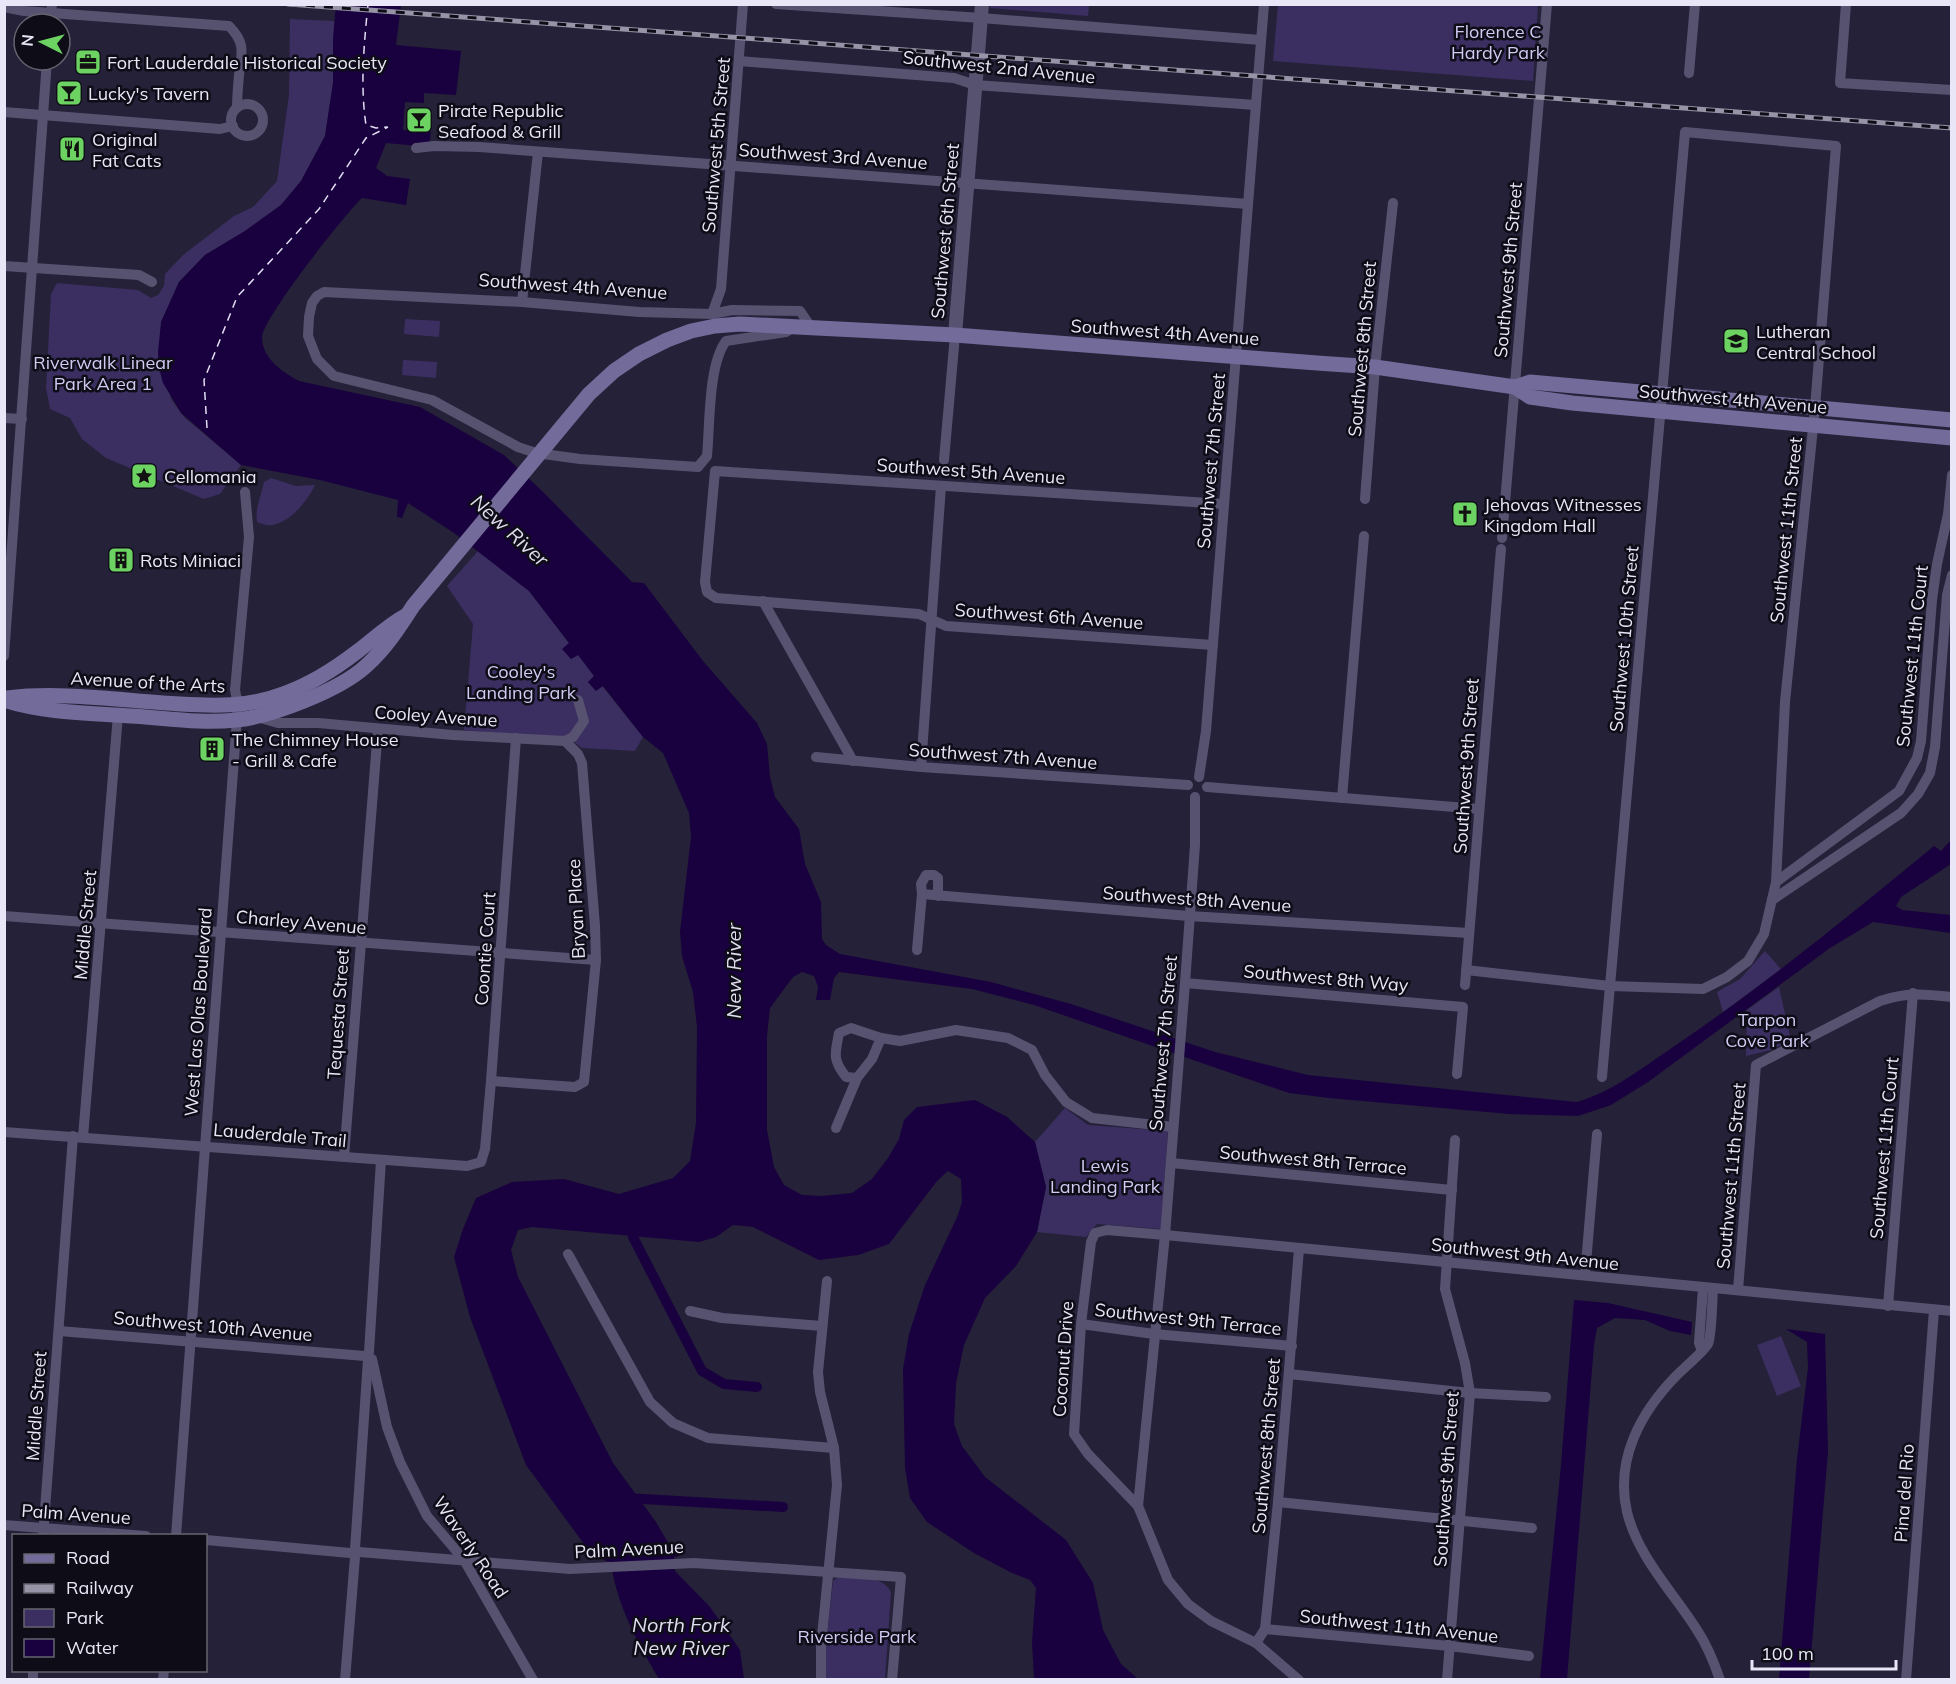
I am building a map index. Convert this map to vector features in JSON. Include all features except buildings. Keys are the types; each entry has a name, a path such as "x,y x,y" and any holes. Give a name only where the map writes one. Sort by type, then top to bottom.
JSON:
{"main road":[{"name":"Southwest 4th Avenue","path":"237,713 257,717 304,701 364,668 392,639 411,610 589,394 614,371 639,354 691,331 715,326 740,324 955,335 1375,367 1515,387 1530,397 1952,438"},
{"name":"Southwest 4th Avenue","path":"1515,387 1530,381 1952,420"},
{"name":"Avenue of the Arts","path":"4,699 29,708 207,721 237,713 320,676 357,652 391,623 411,610"},
{"name":"Avenue of the Arts","path":"4,699 32,695 237,713"}],"street":[{"name":"Southwest 5th Street","path":"712,314 721,289 743,4"},
{"path":"776,4 982,11 1261,40"},
{"name":"Southwest 7th Street","path":"1199,777 1206,731 1264,4"},
{"name":"Southwest 9th Street","path":"1465,985 1546,4"},
{"path":"1689,73 1695,4"},
{"path":"1846,4 1840,83 1952,90"},
{"path":"4,7 33,12"},
{"name":"Southwest 6th Street","path":"944,460 982,11"},
{"path":"72,15 229,26 238,35 242,55 237,108 231,117 232,126 239,134 245,136 255,134 262,126 262,116 256,107 246,104 237,108"},
{"name":"Southwest 2nd Avenue","path":"739,62 954,78 975,85 1257,105"},
{"path":"4,656 46,72"},
{"path":"4,112 220,129 232,126"},
{"name":"Southwest 10th Street","path":"1602,1077 1685,132 1836,146"},
{"name":"Southwest 11th Street","path":"1776,882 1785,702 1815,408 1836,146"},
{"name":"Southwest 3rd Avenue","path":"416,148 479,147 1248,204"},
{"path":"522,302 538,152"},
{"name":"Southwest 8th Street","path":"1365,499 1375,367 1393,203"},
{"path":"4,266 139,275 152,282"},
{"path":"721,289 732,310"},
{"name":"Southwest 4th Avenue","path":"792,326 786,332 726,341 721,348 715,365 707,456 698,467 597,460 536,453 518,447 432,400 334,376 317,359 308,336 312,303 324,292 712,314 732,310 800,311 811,327"},
{"path":"4,418 22,419"},
{"name":"Southwest 5th Avenue","path":"707,592 705,582 715,471 1224,504"},
{"name":"Southwest 11th Court","path":"1776,882 1899,791 1917,758 1923,716 1932,600 1948,514 1952,475"},
{"path":"921,767 941,486"},
{"name":"West Las Olas Boulevard","path":"176,1534 237,713 235,690 249,537 245,492"},
{"path":"1342,798 1364,536"},
{"name":"Southwest 11th Court","path":"1772,900 1901,813 1918,794 1930,773 1938,717 1947,595 1952,574"},
{"name":"Southwest 6th Avenue","path":"707,592 716,598 919,614 946,626 1213,645"},
{"path":"763,601 853,761"},
{"path":"564,741 573,737 584,721 578,700"},
{"name":"Middle Street","path":"44,1532 59,1331 102,922 118,715"},
{"path":"1923,716 1938,717"},
{"name":"Cooley Avenue","path":"257,717 278,723 318,723 564,741"},
{"name":"Tequesta Street","path":"344,1157 378,729"},
{"name":"Coontie Court","path":"481,1162 485,1149 492,1081 516,738"},
{"name":"Bryan Place","path":"492,1081 575,1087 584,1082 596,960 582,763 578,754 564,741"},
{"name":"Southwest 7th Avenue","path":"816,758 1188,785"},
{"path":"1199,777 1205,780 1207,787 1204,794 1195,797 1190,794 1188,785 1192,778 1199,777"},
{"path":"1207,787 1479,809"},
{"name":"Southwest 7th Street","path":"1138,1506 1171,1163 1195,845 1195,797"},
{"path":"917,950 921,881 926,875 930,874 938,878 938,896"},
{"path":"1466,970 1610,986 1703,989 1727,977 1748,961 1764,934 1776,882"},
{"name":"Southwest 8th Avenue","path":"922,894 1189,915 1469,933"},
{"name":"Charley Avenue","path":"4,916 596,960"},
{"name":"Southwest 8th Way","path":"1185,983 1463,1007 1457,1074"},
{"path":"1913,993 1952,997"},
{"name":"Southwest 11th Street","path":"1738,1290 1756,1065 1880,1001 1895,995 1913,993"},
{"name":"Southwest 11th Court","path":"1888,1306 1913,993"},
{"path":"857,1078 846,1077 836,1065 835,1050 839,1033 851,1028 881,1038 900,1041 956,1030 1008,1038 1032,1050 1045,1075 1066,1102 1092,1118 1173,1127"},
{"path":"836,1128 857,1078 872,1059 881,1038"},
{"name":"Lauderdale Trail","path":"4,1132 467,1166 481,1162"},
{"path":"1585,1275 1597,1134"},
{"name":"Southwest 9th Street","path":"1447,1680 1470,1393 1465,1363 1445,1289 1455,1140"},
{"path":"345,1680 381,1160"},
{"name":"Southwest 8th Terrace","path":"1171,1163 1452,1190"},
{"name":"Southwest 9th Avenue","path":"1095,1233 1107,1230 1165,1235 1299,1250 1952,1311"},
{"name":"Coconut Drive","path":"1095,1233 1091,1242 1081,1324 1074,1434 1088,1454 1138,1506 1168,1580 1188,1604 1211,1621 1256,1643 1299,1680"},
{"name":"Southwest 8th Street","path":"1256,1643 1265,1629 1290,1374 1299,1250"},
{"path":"568,1254 650,1402 673,1423 708,1438 834,1448"},
{"path":"821,1680 821,1646 837,1485 834,1448 820,1392 818,1372 827,1281"},
{"path":"1708,1289 1699,1342 1702,1351 1659,1394 1644,1414 1627,1459 1624,1488 1627,1512 1635,1535 1649,1561 1698,1630 1713,1659 1720,1680"},
{"name":"Pina del Rio","path":"1906,1680 1934,1310"},
{"path":"690,1311 722,1318 822,1326"},
{"name":"Southwest 9th Terrace","path":"1081,1324 1154,1334 1292,1346"},
{"name":"Southwest 10th Avenue","path":"59,1331 369,1356"},
{"name":"Waverly Road","path":"369,1356 387,1427 400,1462 427,1516 464,1560 534,1680"},
{"path":"1290,1374 1470,1393 1546,1397"},
{"path":"1278,1502 1532,1528"},
{"name":"Palm Avenue","path":"4,1525 44,1532 95,1534"},
{"name":"Palm Avenue","path":"207,1540 570,1569 694,1563 901,1576 892,1680"},
{"name":"Southwest 11th Avenue","path":"1265,1629 1450,1646 1529,1656"}],"green space":[{"path":"991,4 1089,5 1088,16 990,8"},
{"name":"Florence C Hardy Park","path":"1278,5 1538,5 1533,81 1273,61"},
{"name":"Riverwalk Linear Park Area 1","path":"290,19 334,21 333,83 325,136 301,181 281,205 245,231 205,255 179,282 161,322 171,399 184,417 241,465 220,494 204,499 106,458 82,439 70,418 50,409 46,388 51,294 57,283 138,290 151,298 158,295 164,286 165,274 183,255 234,216 253,207 277,181 289,95"},
{"path":"405,319 440,321 439,337 404,334"},
{"path":"403,360 437,362 436,378 402,375"},
{"path":"271,478 296,486 315,485 303,504 292,515 279,523 268,525 257,522 257,512 264,482"},
{"name":"Cooley's Landing Park","path":"478,551 529,591 569,643 563,649 571,659 578,654 594,676 588,682 596,691 602,686 643,737 635,751 582,748 570,739 464,730 473,624 447,586"},
{"path":"1765,951 1781,969 1723,1012 1717,992 1740,979"},
{"name":"Tarpon Cove Park","path":"1779,987 1791,1041 1771,1050 1746,1056 1747,1010"},
{"name":"Lewis Landing Park","path":"1065,1108 1088,1125 1168,1131 1161,1229 1097,1224 1086,1237 1037,1232 1046,1187 1035,1142"},
{"path":"1781,1336 1801,1386 1777,1396 1757,1345"},
{"name":"Riverside Park","path":"841,1575 882,1582 891,1592 885,1679 822,1680 833,1581"}],"water":[{"path":"336,5 401,5 396,45 461,51 456,95 424,93 424,103 405,102 403,130 431,132 429,147 386,143 376,168 387,176 410,179 406,205 362,198 353,208 289,289 266,326 262,337 269,358 280,369 299,381 420,407 504,455 632,582 644,583 703,661 757,723 767,744 770,777 775,797 799,829 805,864 821,902 822,939 826,945 840,954 991,982 1071,1004 1215,1052 1308,1075 1577,1102 1629,1077 1709,1022 1871,898 1934,846 1941,851 1951,840 1951,864 1901,897 1896,906 1902,910 1951,915 1951,933 1873,922 1830,948 1648,1082 1611,1105 1578,1116 1509,1114 1289,1093 1034,1005 972,989 839,972 834,978 830,1000 816,1000 818,987 814,976 802,972 793,977 770,1008 767,1036 767,1130 774,1167 784,1185 802,1195 852,1193 872,1179 888,1158 899,1139 904,1120 917,1107 975,1100 1007,1117 1035,1142 1046,1187 1037,1232 1016,1266 985,1298 964,1345 956,1383 954,1424 962,1446 985,1477 1066,1540 1093,1583 1103,1630 1121,1664 1138,1679 1034,1679 1032,1642 1036,1588 1030,1580 974,1553 927,1522 910,1498 905,1468 903,1369 909,1334 925,1285 962,1202 961,1179 948,1171 937,1181 889,1244 858,1255 819,1260 753,1227 733,1225 716,1237 699,1242 532,1227 518,1230 511,1250 518,1277 613,1463 656,1522 674,1553 678,1553 679,1556 674,1557 675,1571 710,1607 740,1650 744,1679 659,1679 623,1608 611,1562 595,1559 526,1465 470,1317 454,1257 476,1198 512,1182 564,1179 619,1194 673,1178 690,1161 696,1123 697,1027 693,992 682,956 680,932 691,837 689,813 663,753 643,737 603,686 596,691 588,682 594,676 578,655 571,659 562,649 569,643 529,591 454,533 408,503 402,518 397,517 398,500 320,480 241,465 181,413 163,383 159,368 161,322 179,282 205,255 245,231 281,205 301,181 325,136 333,83"},
{"path":"1574,1300 1608,1303 1692,1322 1691,1335 1670,1331 1645,1320 1615,1318 1597,1328 1567,1679 1540,1679 1561,1465"},
{"path":"1786,1329 1825,1334 1828,1452 1809,1679 1779,1679 1797,1459 1808,1368 1807,1342"}],"waterway":[{"path":"633,1237 702,1371 724,1384 757,1387"},
{"path":"625,1498 783,1507"}],"ferry route":[{"path":"368,4 363,80 366,125 376,128 387,127"},
{"path":"207,428 204,380 237,297 319,209 366,138 388,127"}],"railway":[{"path":"288,4 1952,128"}],"place":[{"name":"Fort Lauderdale Historical Society","path":"88,62"},
{"name":"Lucky's Tavern","path":"69,93"},
{"name":"Pirate Republic Seafood & Grill","path":"419,120"},
{"name":"Original Fat Cats","path":"72,149"},
{"name":"Lutheran Central School","path":"1736,341"},
{"name":"Cellomania","path":"144,476"},
{"name":"Jehovas Witnesses Kingdom Hall","path":"1465,514"},
{"name":"Rots Miniaci","path":"121,560"},
{"name":"The Chimney House - Grill & Cafe","path":"212,749"}],"water label":[{"name":"New River","path":"510,530"},
{"name":"New River","path":"733,971"},
{"name":"North Fork New River","path":"681,1636"}]}
